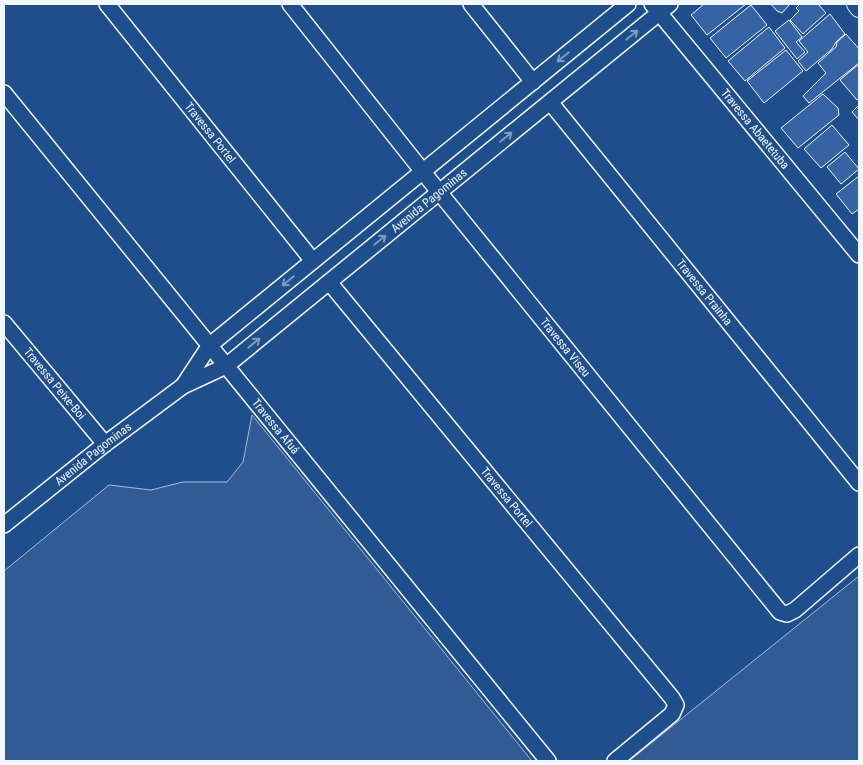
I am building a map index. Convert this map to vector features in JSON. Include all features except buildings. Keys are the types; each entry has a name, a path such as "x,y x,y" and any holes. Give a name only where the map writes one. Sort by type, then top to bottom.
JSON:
{"street":[{"name":"Travessa Portel","path":"107,4 313,261"},
{"name":"Travessa Viseu","path":"290,4 439,192 780,612 787,614 795,610 859,556"},
{"path":"471,4 533,82"},
{"name":"Avenida Pagominas","path":"183,386 210,345 628,4"},
{"path":"856,4 859,8"},
{"name":"Avenida Pagominas","path":"4,525 105,444 183,386 226,366 550,102 660,7"},
{"name":"Travessa Abaetetuba","path":"660,7 859,255"},
{"name":"Travessa Afuá","path":"4,93 548,761"},
{"name":"Travessa Prainha","path":"550,102 859,483"},
{"name":"Travessa Portel","path":"329,282 672,698 676,705 672,714 615,761"},
{"name":"Travessa Peixe-Boi","path":"4,322 105,444"}],"shaded area":[{"path":"252,415 532,761 4,761 4,571 109,485 151,490 183,482 227,482 243,462"},
{"path":"859,576 859,761 629,761"}]}
